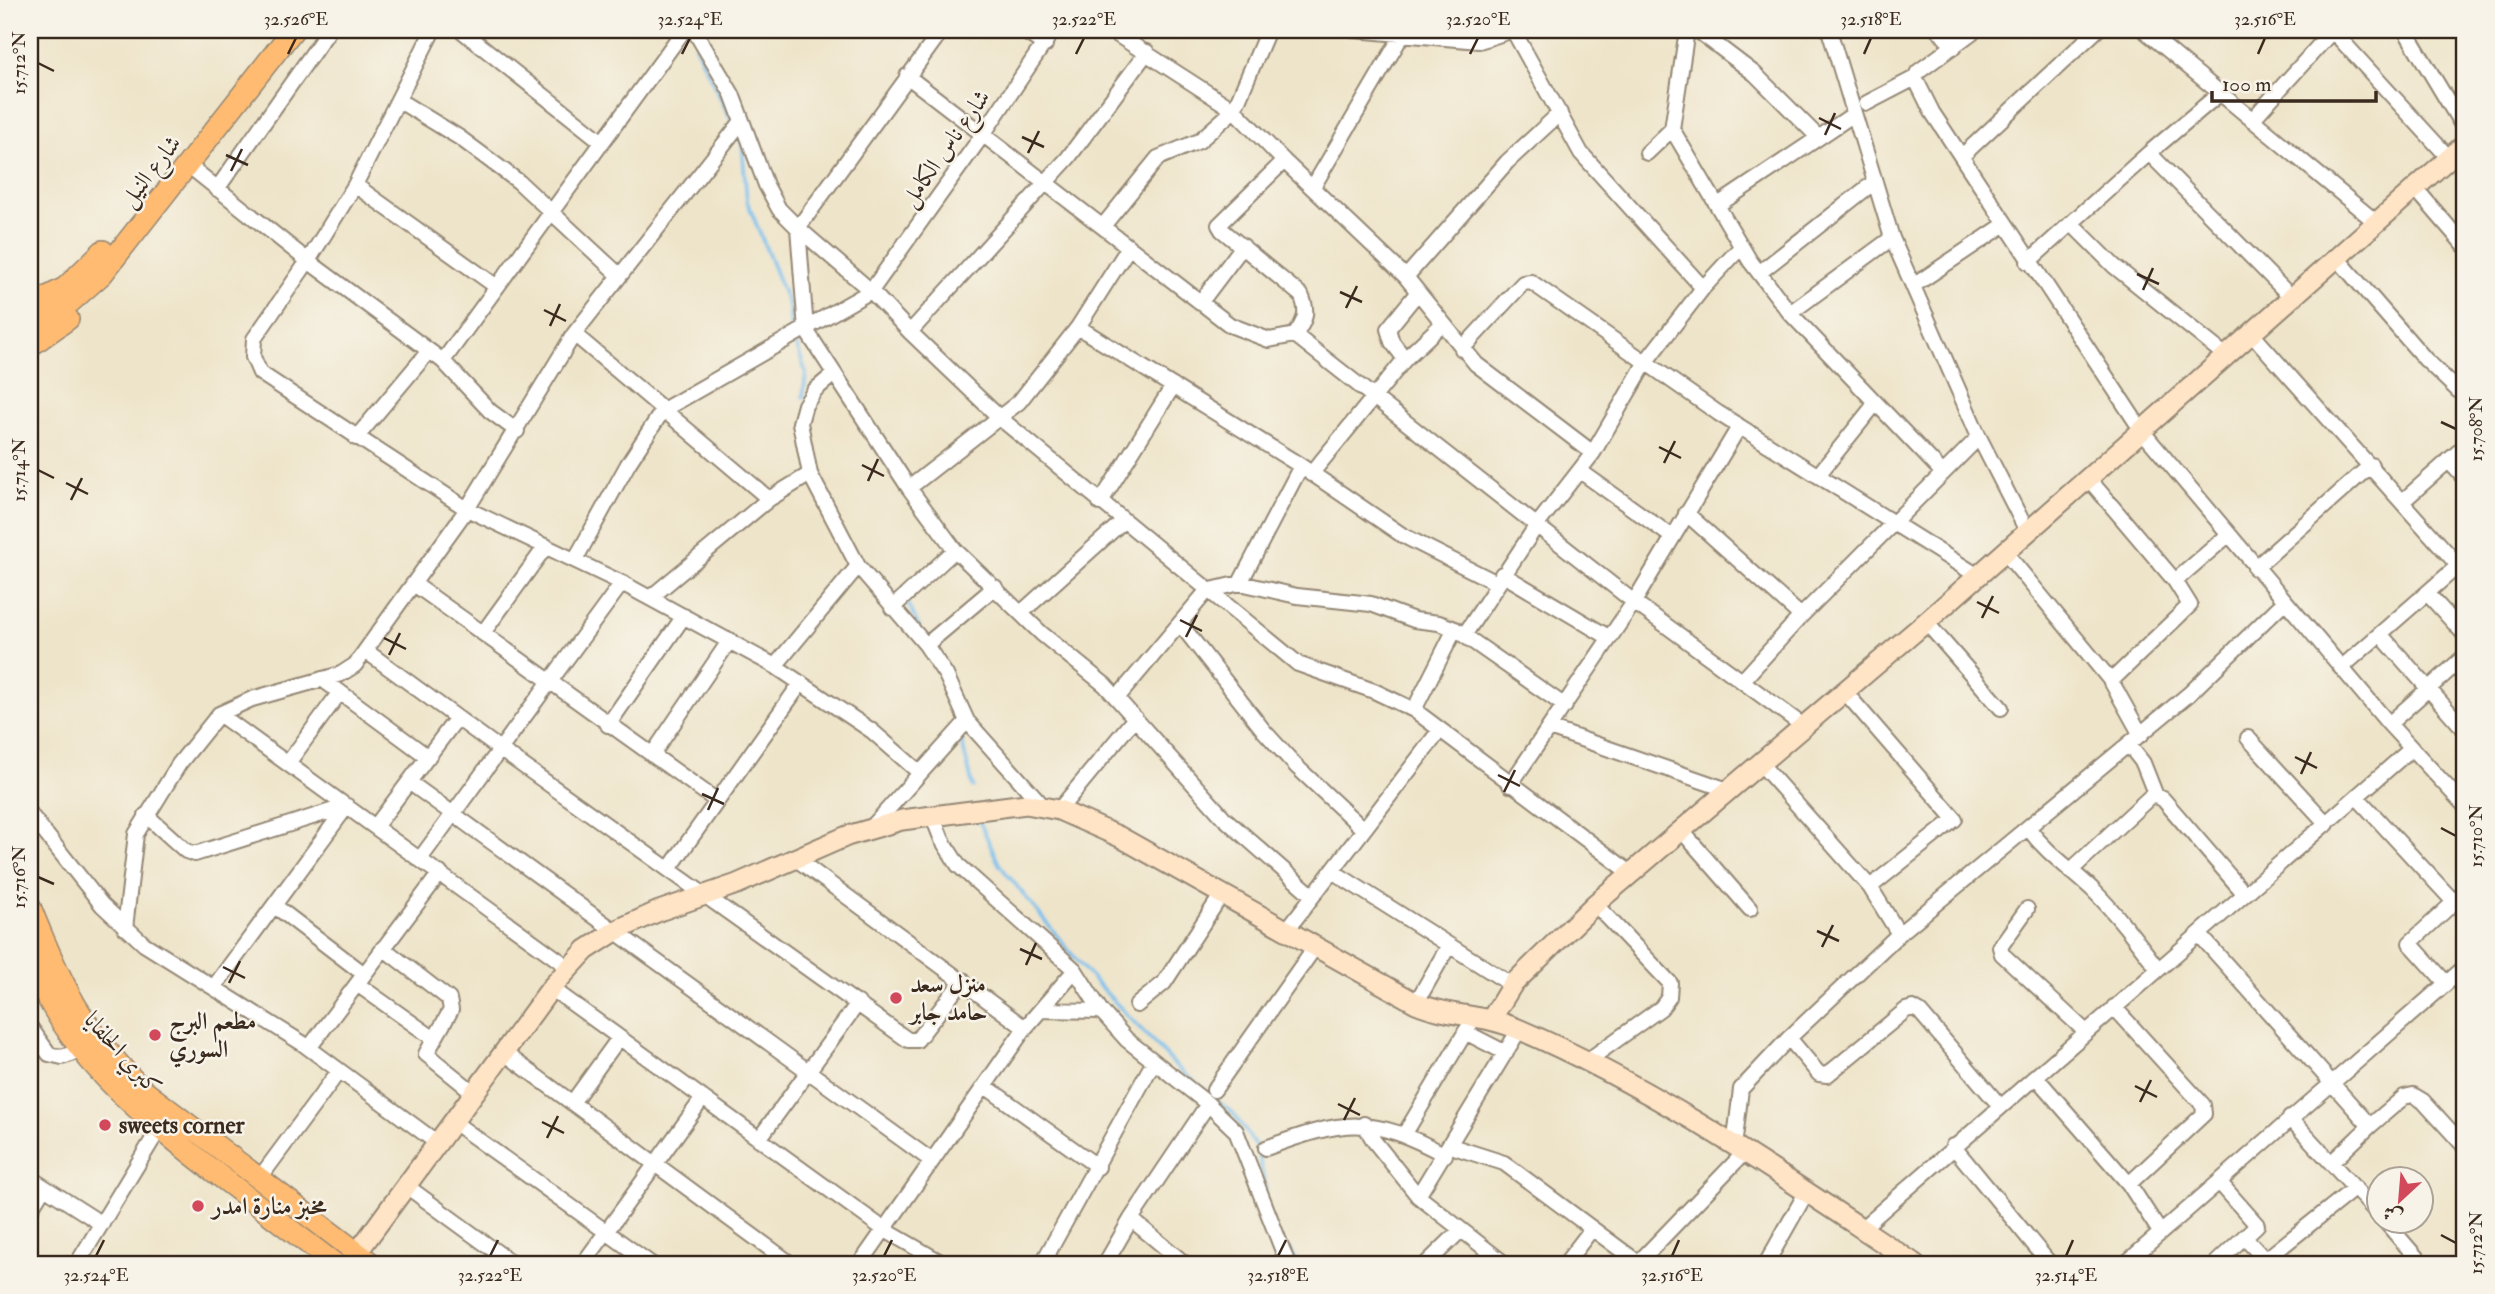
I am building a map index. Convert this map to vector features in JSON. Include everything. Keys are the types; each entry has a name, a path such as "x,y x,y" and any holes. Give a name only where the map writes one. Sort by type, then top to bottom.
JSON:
{"main road":[{"name":"شارع النيل","path":"30,306 65,288 105,250 278,30"},
{"name":"شارع النيل","path":"30,325 74,300 102,274 293,30"},
{"path":"30,346 78,312 91,298 102,274"},
{"path":"30,907 66,992 99,1043 144,1091 365,1259"},
{"name":"كبري الحلفايا","path":"30,960 54,1012 80,1051 107,1081 159,1129 335,1264"}],"street":[{"path":"218,189 329,30"},
{"path":"433,30 355,185 308,261 254,339 253,357 260,373 467,509 622,583 775,666 872,731 920,773"},
{"path":"461,30 601,141"},
{"path":"443,361 684,30"},
{"path":"694,30 718,67 779,209 797,228 871,291 1000,418 1122,522 1298,664 1374,691 1413,710 1632,874"},
{"path":"942,30 797,228 806,330 909,488 955,550 1023,612 1042,634 1117,698 1224,818 1312,896"},
{"path":"1022,30 1045,45"},
{"name":"شارع ناس الكامل","path":"871,291 984,133 1053,30"},
{"path":"1110,30 1234,110 1406,277 1441,325 1494,380 1593,453"},
{"path":"1103,226 1158,158 1199,141 1234,110 1268,30"},
{"path":"1354,30 1404,32 1479,41 1513,30 1588,162 1703,288"},
{"path":"1647,152 1672,129 1687,30"},
{"path":"1697,30 1755,74 1818,137"},
{"path":"1829,30 1873,183 1892,238 1979,437 2027,531"},
{"path":"1939,30 1954,47"},
{"path":"1867,103 1915,78 1917,72 1975,30"},
{"path":"1962,156 2096,30"},
{"path":"2144,30 2377,223"},
{"path":"2252,120 2333,30 2449,158"},
{"path":"2405,30 2465,130"},
{"path":"1313,187 1404,32"},
{"path":"910,332 1068,158 1147,52"},
{"path":"907,76 1230,325 1254,337 1276,340 1295,335 1305,321 1307,307 1301,295 1219,225 1284,161"},
{"path":"1915,78 1932,112 2004,225 2142,431 2227,536 2411,749 2460,789 2465,806"},
{"path":"2028,262 2219,94"},
{"path":"398,100 460,138 519,182 619,275"},
{"path":"1406,277 1499,170 1560,113"},
{"path":"1718,205 1854,114"},
{"path":"125,928 131,894 132,845 146,815 179,764 219,714 252,699 341,674 355,665 467,509 574,334 742,121"},
{"path":"1672,129 1741,247 1790,313 1942,472"},
{"path":"1404,1135 1477,1022 1595,904 1926,622 2465,144"},
{"path":"2149,153 2292,298"},
{"path":"188,165 308,261 443,361 468,391 517,431"},
{"path":"1759,273 1873,183"},
{"path":"355,185 497,287"},
{"path":"2415,188 2465,246"},
{"path":"2071,223 2114,266 2226,356"},
{"path":"1913,286 2004,225"},
{"path":"1790,313 1892,238"},
{"path":"1200,303 1243,246"},
{"path":"909,488 1019,402 1078,327 1129,247"},
{"path":"1413,710 1460,631 1536,525 1593,453 1647,360 1703,288 1741,247"},
{"path":"2338,259 2425,359 2465,397"},
{"path":"1462,349 1527,281 1647,360 1739,426 1978,576"},
{"path":"575,560 628,464 663,410 871,291"},
{"path":"1405,359 1392,342 1388,329 1418,292"},
{"path":"1240,583 1306,470 1375,396 1405,359 1441,325"},
{"path":"1078,327 1306,470 1402,535 1500,578 1610,638"},
{"path":"574,334 769,499"},
{"path":"2252,334 2462,569 2427,593 2341,668"},
{"path":"1295,335 1634,602 1802,725"},
{"path":"356,438 429,351"},
{"path":"835,373 815,390 805,405 800,423 810,474 858,566 926,645 946,675 967,721 1051,808"},
{"path":"1100,503 1173,386"},
{"path":"1819,474 1875,404"},
{"path":"1510,785 1634,602 1739,426"},
{"path":"1743,680 1801,616 1979,437"},
{"path":"2403,501 2465,446"},
{"path":"2448,460 2465,479"},
{"path":"2255,568 2371,465"},
{"path":"1580,471 1671,536"},
{"path":"650,598 769,499 810,474"},
{"path":"2088,478 2189,599 2186,611 2111,681"},
{"path":"1686,513 1801,616"},
{"path":"1023,612 1122,522"},
{"path":"2175,581 2227,536"},
{"path":"483,633 546,546"},
{"path":"892,608 955,550"},
{"path":"2004,551 2111,681 2156,796"},
{"path":"775,666 858,566"},
{"path":"420,859 622,583"},
{"path":"1117,698 1207,591 1240,583 1297,596 1371,604 1414,620 1439,623 1460,631 1565,706"},
{"path":"414,584 550,684 717,801"},
{"path":"926,645 995,587"},
{"path":"2427,593 2465,635"},
{"path":"1266,1148 1314,1130 1364,1124 1448,1151 1504,1163 1639,1263 1739,1150 1741,1089 1789,1038 1899,934 2135,740 2232,654 2284,603"},
{"path":"608,724 684,616"},
{"path":"1926,622 2001,708"},
{"path":"1181,625 1264,731 1297,767 1362,828"},
{"path":"2380,634 2465,730"},
{"path":"652,755 730,640"},
{"path":"366,651 501,750 913,1041 963,980"},
{"path":"2389,724 2465,656"},
{"path":"322,679 428,757"},
{"path":"669,869 801,683"},
{"path":"288,763 340,692"},
{"path":"1845,692 1955,819 1870,887"},
{"path":"219,714 568,967"},
{"path":"375,827 457,718"},
{"path":"1051,808 1135,718"},
{"path":"872,827 967,721"},
{"path":"1549,728 1728,790"},
{"path":"1286,931 1362,828 1440,730"},
{"path":"2248,738 2327,824"},
{"path":"1861,1229 2411,749"},
{"path":"1760,763 1870,887 1899,934"},
{"path":"409,782 617,930 932,1161"},
{"path":"2070,871 2150,797 2156,796 2163,799 2244,893"},
{"path":"2357,797 2460,897 2410,943 2446,984"},
{"path":"365,1259 405,1185 551,988 586,950 617,930 872,827 932,815 1026,804 1051,808 1119,837 1416,1003 1438,1012 1520,1030 1587,1061 1739,1150 1915,1264"},
{"path":"146,815 186,850 195,854 347,806"},
{"path":"214,987 347,806"},
{"path":"30,814 86,887 125,928 168,960 309,1048 436,1142"},
{"path":"932,815 942,840 958,865 1075,970 1101,1012 1153,1063 1211,1097 1242,1142 1284,1262"},
{"path":"2029,829 2041,846 2127,926 2158,969"},
{"path":"1682,831 1750,909"},
{"path":"795,858 1025,1028"},
{"path":"1332,871 1448,947 1512,985"},
{"path":"309,1048 440,873"},
{"path":"1137,1005 1164,983 1222,894"},
{"path":"1587,1061 1661,1008 1670,997 1670,983 1595,904"},
{"path":"275,906 433,1038"},
{"path":"2026,909 2000,947 2002,954 2085,1031"},
{"path":"2199,934 2370,1126"},
{"path":"1105,1264 1131,1219 1211,1097 1315,947"},
{"path":"1416,1003 1448,947"},
{"path":"383,948 449,999 451,1010 426,1054 473,1092"},
{"path":"2125,1264 2465,967"},
{"path":"860,1264 1025,1028 1075,970"},
{"path":"551,988 885,1230 944,1264"},
{"path":"759,1139 858,1003"},
{"path":"2114,1007 2203,1105 2200,1121 2129,1184"},
{"path":"1789,1038 1819,1074 1827,1075 1906,1010 1913,1008 1920,1012 2000,1106"},
{"path":"1041,1010 1101,1012"},
{"path":"1477,1022 1506,1053"},
{"path":"30,1027 49,1054 62,1057 80,1051"},
{"path":"1418,1196 1520,1030"},
{"path":"572,1103 620,1038"},
{"path":"30,1057 40,1042"},
{"path":"503,1052 791,1264"},
{"path":"1042,1264 1098,1167 1153,1063"},
{"path":"259,1179 340,1071"},
{"path":"2035,1076 2129,1184 2160,1232"},
{"path":"985,1086 1098,1167"},
{"path":"2332,1162 2404,1097 2413,1095 2423,1101 2465,1147"},
{"path":"583,1264 703,1098"},
{"path":"2290,1118 2366,1201"},
{"path":"452,1121 651,1264"},
{"path":"1364,1124 1374,1141 1418,1196 1460,1231 1485,1259 1505,1264"},
{"path":"77,1264 159,1129"},
{"path":"1954,1146 2050,1264"},
{"path":"30,1178 102,1224"},
{"path":"2215,1264 2255,1229 2255,1220 2220,1183"},
{"path":"405,1185 513,1264"},
{"path":"30,1210 44,1187"},
{"path":"2245,1238 2267,1262 2355,1188"},
{"path":"1766,1264 1806,1193"},
{"path":"1131,1219 1185,1264"},
{"path":"1564,1264 1591,1230"},
{"path":"1426,1264 1460,1231"},
{"path":"2396,1234 2421,1264"}],"waterway":[{"path":"695,46 733,124"},
{"path":"737,134 742,144 747,201 789,306 791,331"},
{"path":"795,341 806,373 803,397"},
{"path":"877,578 897,596"},
{"path":"903,601 910,607 919,627"},
{"path":"951,701 957,724"},
{"path":"960,735 973,787"},
{"path":"978,818 999,864 1088,974 1180,1070 1234,1114 1257,1148 1266,1190"},
{"path":"1289,1248 1299,1264"}],"place":[{"name":"منزل سعد حامد جابر","path":"896,998"},
{"name":"مطعم البرج السوري","path":"155,1035"},
{"name":"sweets corner","path":"105,1125"},
{"name":"مخبز منارة امدر","path":"198,1206"}]}
